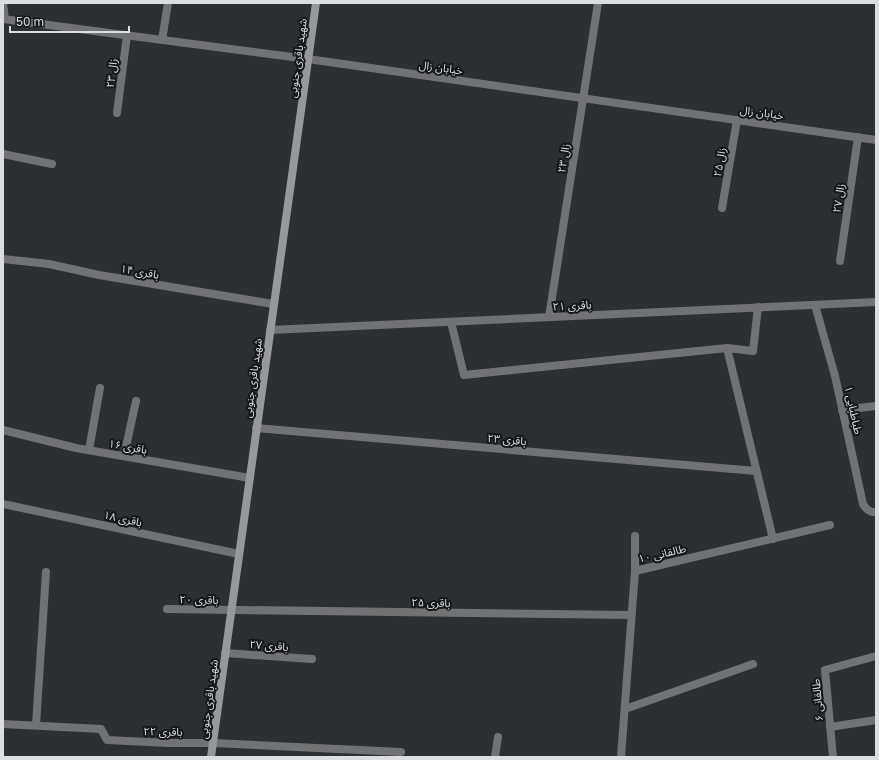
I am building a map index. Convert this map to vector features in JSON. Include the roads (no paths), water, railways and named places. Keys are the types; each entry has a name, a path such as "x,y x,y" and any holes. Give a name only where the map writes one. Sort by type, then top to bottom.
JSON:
{"main road":[{"name":"شهید باقری جنوبی","path":"211,757 316,3"}],"street":[{"path":"3,3 4,19"},
{"path":"162,40 168,3"},
{"name":"زال ۲۳","path":"549,317 598,3"},
{"name":"خیابان زال","path":"4,19 308,59 876,140"},
{"name":"زال ۲۳","path":"117,113 127,35"},
{"name":"زال ۲۵","path":"722,208 737,120"},
{"name":"زال ۲۷","path":"840,261 858,137"},
{"path":"3,154 52,164"},
{"name":"باقری ۱۴","path":"3,259 49,264 99,275 273,304"},
{"name":"باقری ۲۱","path":"270,330 876,302"},
{"name":"طباطبایی ۱","path":"815,305 835,376 863,504 867,510 876,512"},
{"path":"451,322 464,375 726,348 753,351 758,307"},
{"path":"726,348 773,539"},
{"path":"89,450 100,388"},
{"path":"124,456 136,401"},
{"path":"842,410 876,406"},
{"name":"باقری ۲۳","path":"256,428 756,471"},
{"name":"باقری ۱۶","path":"3,430 89,450 250,478"},
{"name":"باقری ۱۸","path":"3,504 239,554"},
{"name":"طالقانی ۱۰","path":"621,757 635,571 830,526"},
{"path":"635,536 635,571"},
{"path":"36,725 46,572"},
{"name":"باقری ۲۰","path":"167,610 231,610"},
{"name":"باقری ۲۵","path":"231,610 631,615"},
{"name":"باقری ۲۷","path":"225,653 312,659"},
{"name":"طالقانی ۶","path":"833,757 825,670 876,656"},
{"path":"624,709 753,664"},
{"path":"830,727 876,720"},
{"name":"باقری ۲۲","path":"3,724 101,729 106,740 168,743 213,743 401,752"},
{"path":"496,757 498,737"}]}
